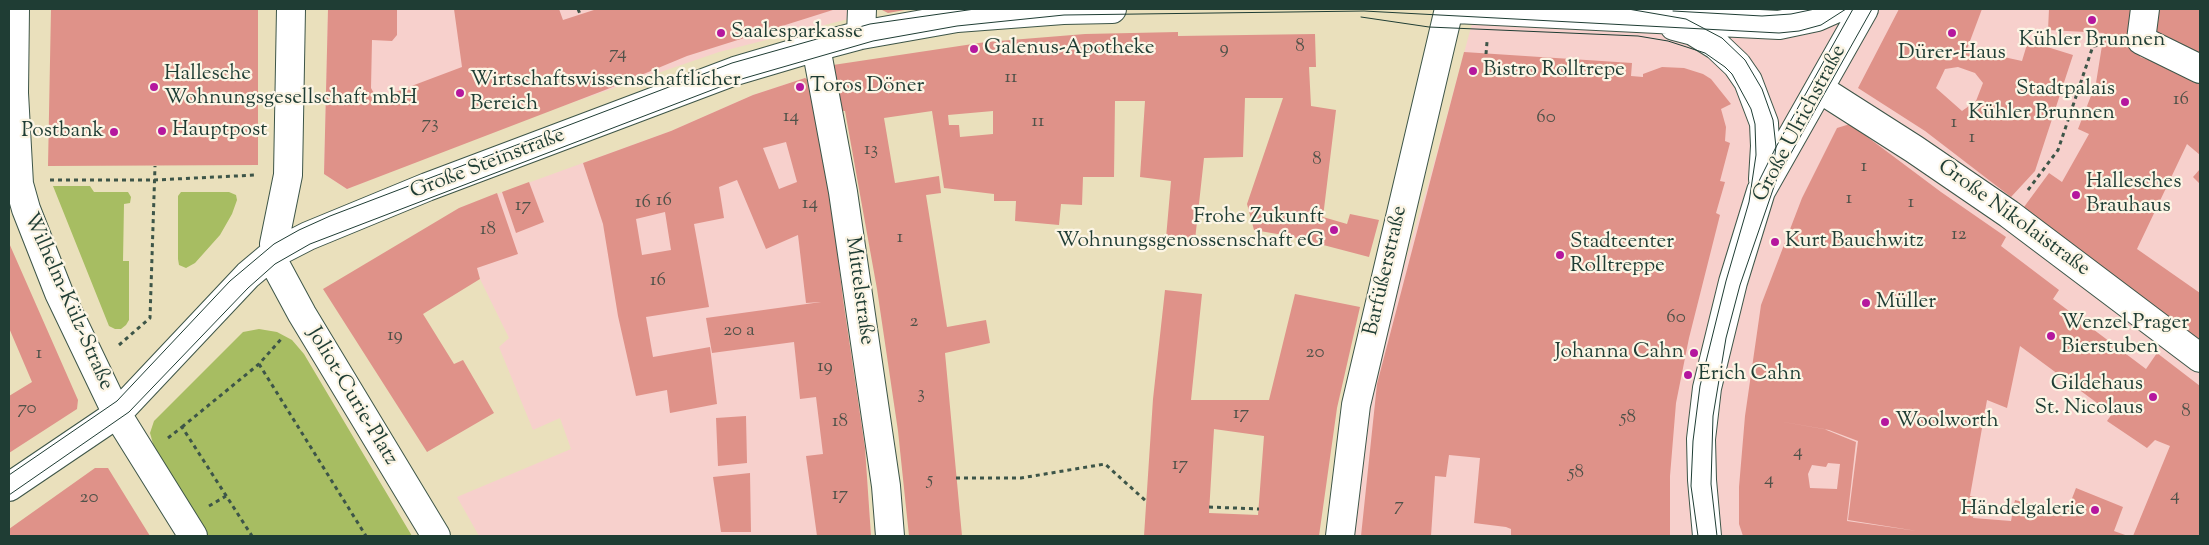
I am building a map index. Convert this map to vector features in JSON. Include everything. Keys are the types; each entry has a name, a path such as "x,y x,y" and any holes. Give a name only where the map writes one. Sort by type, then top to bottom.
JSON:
{"street":[{"name":"Wilhelm-Külz-Straße","path":"15,9 14,92 19,184 26,209 59,293 117,414"},
{"path":"273,254 288,175 290,9"},
{"name":"Große Steinstraße","path":"9,487 117,414 248,275 273,254 308,236 427,188 735,71 816,47 862,22 957,18 1063,10 1112,9"},
{"name":"Barfüßerstraße","path":"1340,536 1356,405 1449,9"},
{"path":"1455,9 1509,10 1779,25 1817,17 1835,9"},
{"name":"Große Ulrichstraße","path":"1707,536 1702,480 1702,439 1707,388 1733,282 1761,191 1864,9"},
{"path":"2145,9 2141,40 2200,69"},
{"path":"1628,16 1694,31 1717,46 1737,65 1748,81 1764,123 1765,169 1761,191"},
{"name":"Mittelstraße","path":"816,47 844,201 886,486 890,536"},
{"name":"Große Nikolaistraße","path":"1820,89 1898,138 2009,214 2200,358"},
{"name":"Joliot-Curie-Platz","path":"273,254 275,264 302,314 436,536"},
{"path":"117,414 193,536"}],"path":[{"path":"578,9 580,14"},
{"path":"2009,214 2058,150 2093,46 2102,45"},
{"path":"94,366 150,318 155,166"},
{"path":"52,180 155,180 288,175"},
{"path":"143,457 259,364 366,536"},
{"path":"182,427 252,536"},
{"path":"956,478 1021,478 1106,464 1147,502"},
{"path":"1209,507 1258,509"}],"shaded area":[{"path":"328,9 860,9 860,16 719,52 533,116 347,189 324,174"},
{"path":"1476,9 2200,9 2200,536 1341,536 1367,392 1433,167"},
{"path":"805,78 835,222 843,299 865,448 871,536 479,536 457,497 571,449 560,418 533,430 499,347 509,338 480,279 459,208 671,131 753,95"}],"green space":[{"path":"53,186 90,186 94,192 128,192 131,197 130,203 124,204 123,261 129,261 129,320 121,329 109,326"},
{"path":"181,192 229,192 236,195 237,200 232,214 220,235 195,263 186,268 179,265 178,259 178,196"},
{"path":"259,329 277,332 292,340 304,354 412,536 206,536 155,451 150,433 154,421 243,332"}],"building":[{"name":"Hallesche Wohnungsgesellschaft mbH","path":"51,9 258,9 258,165 48,166"},
{"path":"328,9 397,9 397,35 392,41 372,40 371,88 377,99 462,67 454,9 559,9 563,20 597,9 836,9 687,56 605,90 347,189 324,174"},
{"path":"880,9 905,9 905,10 888,13"},
{"path":"1899,9 1982,9 1967,49 2022,61 2028,41 2073,55 2035,171 2011,197 1925,131 1858,88","holes":["1958,67 1975,73 1983,83 1976,101 1962,111 1936,88 1945,69"]},
{"path":"2049,9 2135,9 2140,57 2200,80 2200,155 2187,144 2137,249 2200,293 2200,349 2084,259 2024,207 2049,173 2062,182 2089,134 2078,129 2096,83 2104,33 2048,30"},
{"path":"2154,9 2200,9 2200,61 2150,34"},
{"path":"1178,32 1178,36 1315,34 1316,67 1309,67 1311,106 1336,110 1323,217 1347,224 1350,214 1379,220 1369,257 1289,236 1254,230 1247,204 1283,98 1245,98 1243,157 1204,158 1195,240 1166,238 1171,181 1140,177 1145,101 1115,101 1114,177 1083,177 1082,205 1061,204 1059,225 1015,221 1016,201 994,201 994,194 944,188 932,111 884,118 895,183 939,176 941,193 926,195 947,327 986,320 990,343 945,353 962,536 909,536 898,431 877,289 845,111 840,111 833,65 986,42 1085,34","holes":["993,111 993,134 960,137 959,125 949,125 948,115"]},
{"name":"Stadtcenter Rolltreppe","path":"1464,52 1632,63 1631,76 1643,77 1643,74 1662,67 1684,68 1703,74 1711,79 1731,104 1721,109 1726,127 1725,141 1730,143 1720,181 1725,182 1716,213 1720,215 1689,338 1676,403 1670,476 1670,536 1511,536 1511,529 1506,527 1474,523 1480,458 1449,455 1446,477 1435,476 1431,536 1361,536 1377,384"},
{"path":"805,78 817,85 843,299 865,448 871,536 817,536 806,456 823,454 816,397 800,399 794,342 712,353 706,318 821,302 806,303 798,235 766,249 737,180 719,187 724,218 694,224 709,307 646,317 653,357 710,347 717,404 670,413 667,390 636,396 618,316 603,224 583,163 671,131 753,95","holes":["786,142 797,182 779,189 763,148","665,212 671,250 642,255 636,219"]},
{"path":"1850,124 1941,192 2006,237 2001,246 2059,290 2053,299 2146,369 2157,353 2200,386 2200,536 2133,536 2170,446 2155,440 2147,448 2107,421 2112,414 2020,346 2007,408 1987,400 1970,496 1977,497 1973,518 2011,521 2015,500 2066,514 2076,488 2123,507 2114,531 2128,536 1743,536 1739,524 1739,487 1745,416 1761,305 1802,198 1837,128","holes":["1825,429 1858,441 1848,520 1917,531 1847,521 1856,442","1828,463 1840,464 1837,489 1810,488 1808,474 1812,465 1826,467"]},
{"path":"2200,169 2200,184 2193,177"},
{"path":"529,182 544,222 516,233 502,192"},
{"path":"497,193 518,254 477,268 480,279 423,314 454,364 463,360 494,413 427,452 323,289 459,208"},
{"path":"9,243 78,400 77,409 9,453 9,396 32,382 9,328"},
{"path":"1165,290 1202,294 1191,400 1269,400 1295,294 1360,307 1337,408 1319,536 1144,536 1153,399","holes":["1214,429 1264,436 1258,515 1209,513"]},
{"path":"746,416 747,463 718,466 716,418"},
{"path":"95,468 108,468 150,536 9,536 9,529"},
{"path":"750,473 751,532 721,532 713,477"}],"tram line":[{"path":"9,475 117,401 230,281 274,244 299,230 330,216 732,63 870,24 975,9"},
{"path":"1628,9 1686,19 1722,38 1745,60 1762,89 1773,120 1776,147 1771,182"},
{"path":"1673,11 1762,16 1791,14 1815,9"},
{"path":"9,495 129,412 248,288 275,264 310,244 738,80 873,41 957,26 1064,15 1364,11 1779,33 1799,31 1821,25 1846,9"},
{"path":"1754,191 1776,147 1853,9"},
{"path":"1717,536 1711,484 1713,416 1726,338 1740,285 1777,178 1872,9"},
{"path":"1361,17 1429,27 1638,36 1668,41 1705,53 1732,74 1751,109 1755,124 1756,155 1749,202 1726,281 1700,386 1693,441 1691,486 1698,536"}],"place":[{"name":"Kühler Brunnen","path":"2092,20"},
{"name":"Saalesparkasse","path":"721,33"},
{"name":"Dürer-Haus","path":"1952,33"},
{"name":"Galenus-Apotheke","path":"974,49"},
{"name":"Bistro Rolltrepe","path":"1473,71"},
{"name":"Hallesche Wohnungsgesellschaft mbH","path":"154,87"},
{"name":"Toros Döner","path":"800,87"},
{"name":"Wirtschaftswissenschaftlicher Bereich","path":"460,93"},
{"name":"Stadtpalais Kühler Brunnen","path":"2125,102"},
{"name":"Hauptpost","path":"162,131"},
{"name":"Postbank","path":"114,132"},
{"name":"Hallesches Brauhaus","path":"2076,195"},
{"name":"Frohe Zukunft Wohnungsgenossenschaft eG","path":"1334,230"},
{"name":"Kurt Bauchwitz","path":"1775,242"},
{"name":"Stadtcenter Rolltreppe","path":"1560,255"},
{"name":"Müller","path":"1866,303"},
{"name":"Wenzel Prager Bierstuben","path":"2051,336"},
{"name":"Johanna Cahn","path":"1694,353"},
{"name":"Erich Cahn","path":"1688,375"},
{"name":"Gildehaus St. Nicolaus","path":"2153,397"},
{"name":"Woolworth","path":"1885,422"},
{"name":"Händelgalerie","path":"2095,510"}]}
